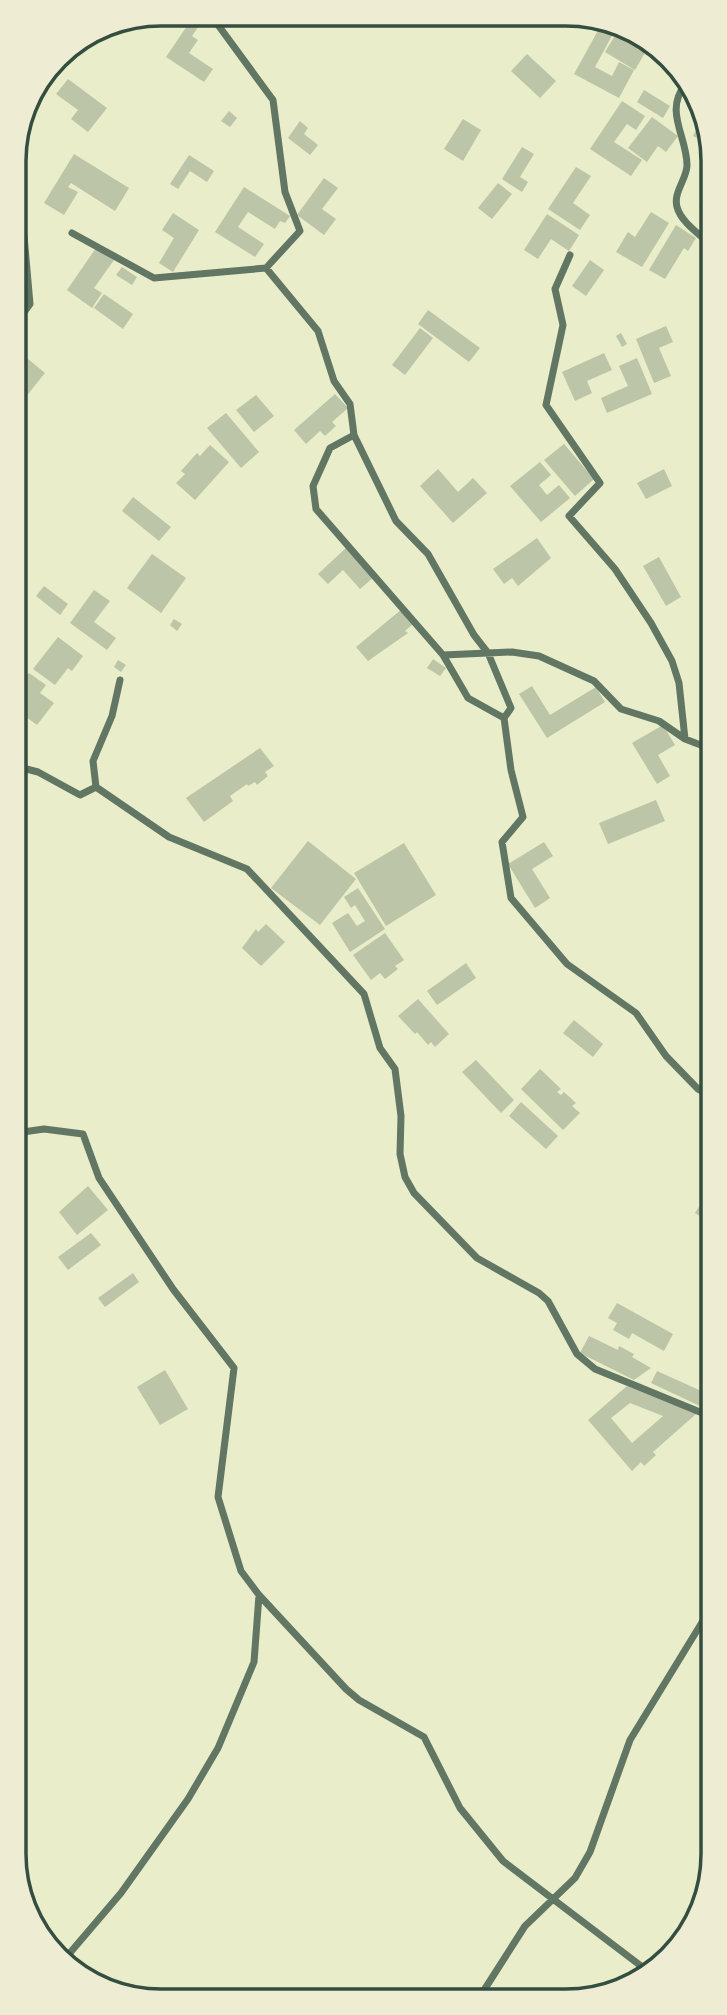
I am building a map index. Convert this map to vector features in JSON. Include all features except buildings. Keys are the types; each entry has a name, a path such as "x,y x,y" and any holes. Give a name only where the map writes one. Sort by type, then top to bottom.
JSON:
{"street":[{"path":"72,233 154,278 266,268 300,231 285,192 273,100 219,26"},
{"path":"682,92 676,104 687,167 678,194 677,209 680,216 701,236"},
{"path":"570,255 555,289 563,325 546,405 600,483 569,516 615,569 667,652 679,683 685,739"},
{"path":"266,268 318,331 334,381 350,404 354,435 396,521 428,554 474,635 488,653 511,708 504,718 511,771 523,817 502,842 511,898 567,964 636,1013 666,1056 700,1090"},
{"path":"27,269 30,304 27,308"},
{"path":"354,435 330,448 313,486 316,509 443,655 468,698 504,718"},
{"path":"443,655 512,652 540,656 586,676 621,709 659,721 685,739 701,744"},
{"path":"120,680 112,716 93,761 96,787 169,837 247,869 364,994 380,1048 395,1069 401,1116 400,1154 405,1177 414,1193 477,1258 539,1293 548,1301 577,1354 595,1369 700,1412"},
{"path":"27,769 38,772 80,795 96,787"},
{"path":"26,1132 44,1129 83,1134 99,1178 173,1289 234,1368 218,1497 241,1571 259,1595 352,1694 424,1737 460,1808 475,1829 515,1871 641,1966"},
{"path":"70,1953 121,1893 188,1799 218,1748 254,1662 259,1595"},
{"path":"486,1989 525,1926 575,1878 590,1852 630,1740 700,1625"}]}
